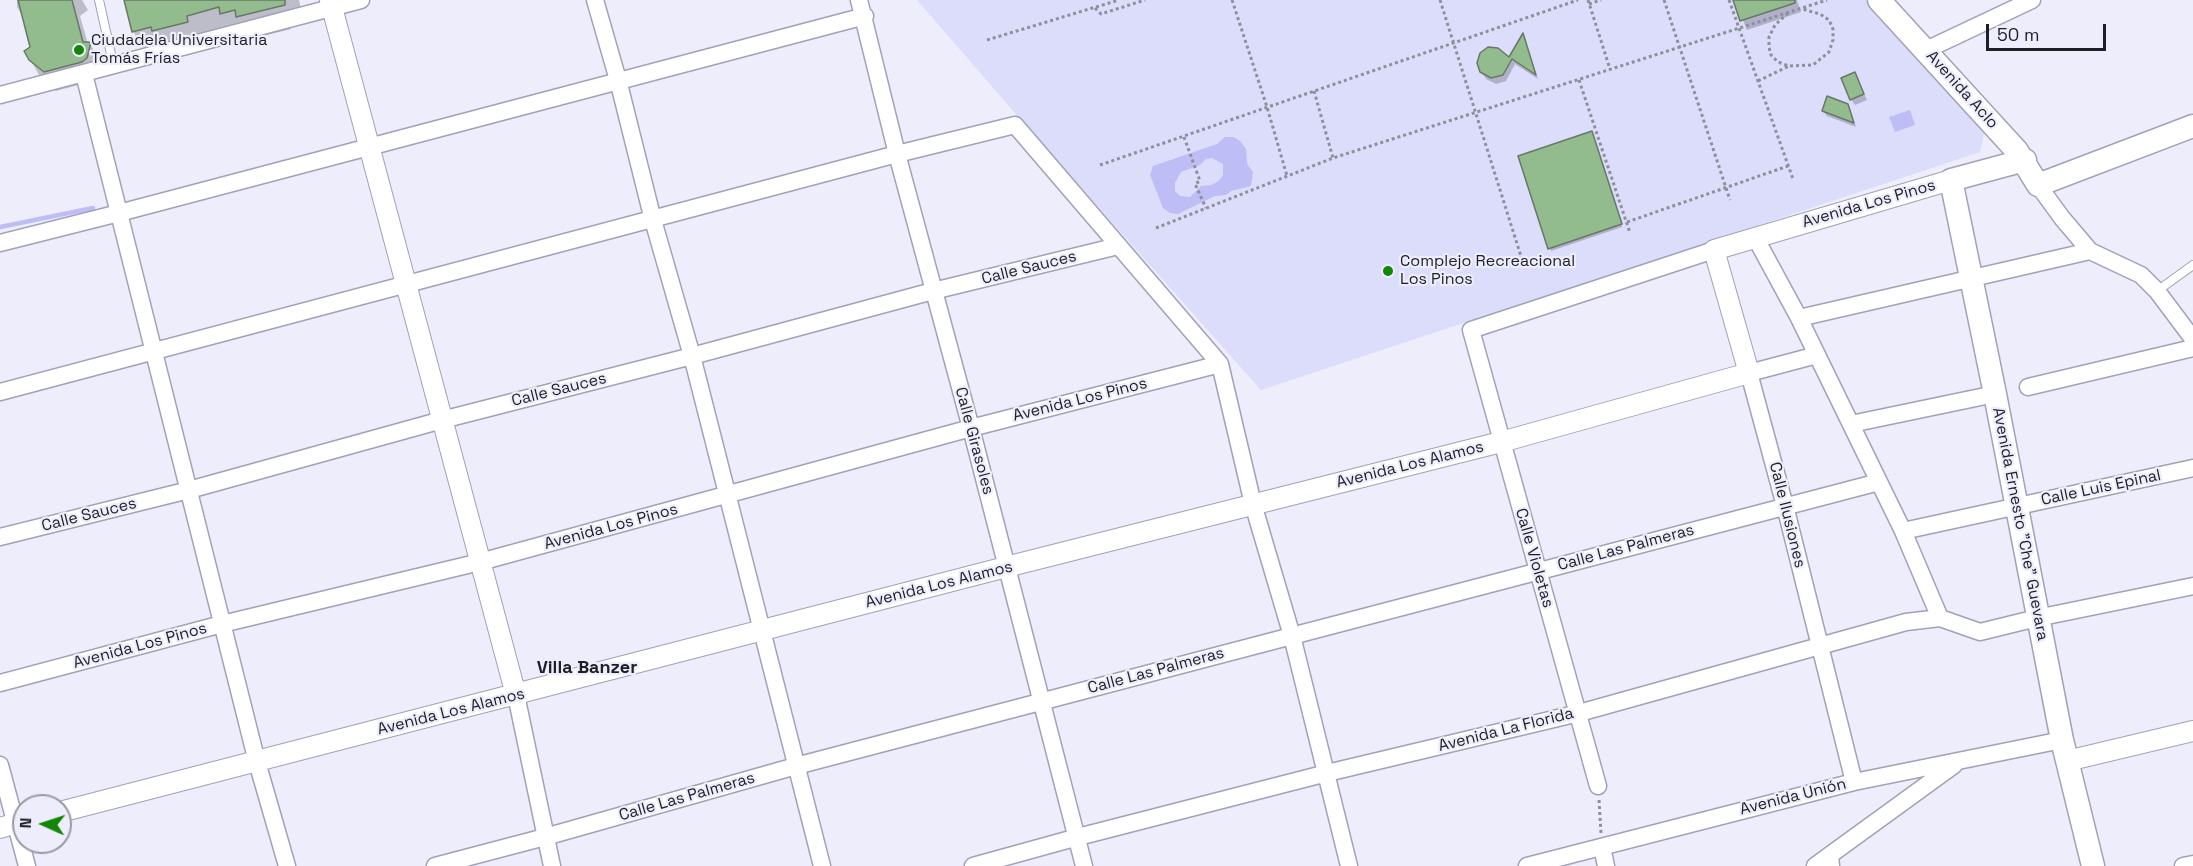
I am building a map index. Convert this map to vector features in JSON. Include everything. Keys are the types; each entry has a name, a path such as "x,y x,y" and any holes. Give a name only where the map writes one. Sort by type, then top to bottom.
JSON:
{"main road":[{"name":"Avenida Aclo","path":"1879,0 2021,156 2038,185"},
{"path":"2038,185 2193,126"},
{"name":"Avenida Los Pinos","path":"1951,180 2021,156"},
{"name":"Avenida Ernesto \"Che\" Guevara","path":"1951,180 1995,394 2037,618 2065,751 2093,866"}],"street":[{"path":"0,95 106,68 331,4 361,0"},
{"path":"595,0 618,80 653,220 692,356 822,866"},
{"path":"1926,50 2032,0"},
{"path":"331,4 516,695 552,866"},
{"path":"0,243 618,80 862,8"},
{"name":"Calle Girasoles","path":"862,8 897,154 971,428 1084,866"},
{"path":"84,74 257,762 287,866"},
{"path":"0,392 897,154 1015,125 1220,364 1253,504 1292,636 1349,866"},
{"name":"Avenida Los Pinos","path":"1714,250 1951,180"},
{"path":"2038,185 2061,218 2090,251 2141,275 2157,291 2193,339"},
{"path":"1755,237 1799,318 1903,531 1940,618"},
{"name":"Calle Sauces","path":"0,537 189,490 442,420 933,291 1118,246"},
{"name":"Calle Violetas","path":"1598,786 1471,330 1714,250"},
{"name":"Calle Ilusiones","path":"1714,250 1785,506 1854,782"},
{"path":"1799,318 2090,251"},
{"path":"2028,387 2193,348"},
{"name":"Avenida Los Alamos","path":"72,809 1006,567 1502,442 1817,355"},
{"name":"Avenida Los Pinos","path":"0,683 222,624 480,562 971,428 1220,364"},
{"path":"1851,424 1995,394"},
{"name":"Calle Luis Epinal","path":"1903,531 2193,468"},
{"name":"Calle Las Palmeras","path":"435,866 796,766 1879,482"},
{"name":"Avenida La Florida","path":"973,866 1327,773 1579,713 1906,622 1940,618 1980,632 2193,586"},
{"name":"Avenida Unión","path":"1527,866 1854,782 1958,762 2065,751 2193,732"},
{"path":"1815,866 1831,860 1958,762"},
{"path":"0,765 12,819"},
{"path":"1602,847 1606,866"},
{"path":"2183,866 2193,864"}],"lane":[{"path":"99,0 111,54 106,68"},
{"path":"2157,291 2193,265"}],"path":[{"path":"987,40 1119,0"},
{"path":"1094,8 1101,14 1145,0"},
{"path":"1232,0 1287,176"},
{"path":"1440,0 1525,269"},
{"path":"1100,165 1578,0"},
{"path":"1600,0 1589,2 1610,69"},
{"path":"1665,0 1730,200"},
{"path":"1729,0 1793,178"},
{"path":"1156,228 1333,158 1827,0"},
{"path":"1789,12 1774,25 1769,37 1768,47 1771,55 1778,62 1789,66 1814,65 1823,60 1829,52 1833,40 1833,29 1829,20 1812,10 1799,8"},
{"path":"1758,81 1789,66"},
{"path":"1579,80 1630,233"},
{"path":"1314,91 1333,158"},
{"path":"1184,136 1200,181 1196,184 1206,208"},
{"path":"1627,222 1788,166"},
{"path":"1598,786 1602,847"}],"shaded area":[{"name":"Complejo Recreacional Los Pinos","path":"917,0 1866,0 1985,130 1980,152 1261,390"}],"water":[{"path":"1910,110 1915,125 1895,132 1889,117"},
{"path":"1225,137 1234,137 1240,141 1246,149 1247,164 1253,172 1251,186 1231,191 1226,195 1215,196 1178,214 1170,213 1163,208 1150,175 1153,166 1217,144","holes":["1212,158 1223,164 1223,175 1219,181 1201,186 1190,197 1180,196 1175,191 1175,183 1181,172 1200,165 1206,159"]}],"building":[{"path":"18,0 72,0 83,42 91,42 87,58 82,62 44,72 29,60 24,51 30,47"},
{"path":"124,0 285,0 285,5 236,17 235,10 220,14 219,7 187,16 188,22 152,31 151,27 132,32"},
{"path":"1733,0 1795,0 1795,3 1740,21"},
{"path":"1523,33 1536,75 1512,59 1503,75 1491,78 1480,72 1477,63 1480,53 1488,47 1498,48 1509,57"},
{"path":"1855,72 1864,94 1850,100 1841,78"},
{"path":"1827,96 1848,104 1854,123 1822,111"},
{"path":"1592,131 1622,224 1548,249 1518,156"}],"waterway":[{"path":"0,227 93,208"}],"place":[{"name":"Ciudadela Universitaria Tomás Frías","path":"79,50"},
{"name":"Complejo Recreacional Los Pinos","path":"1388,271"}],"district":[{"name":"Villa Banzer","path":"587,668"}]}
